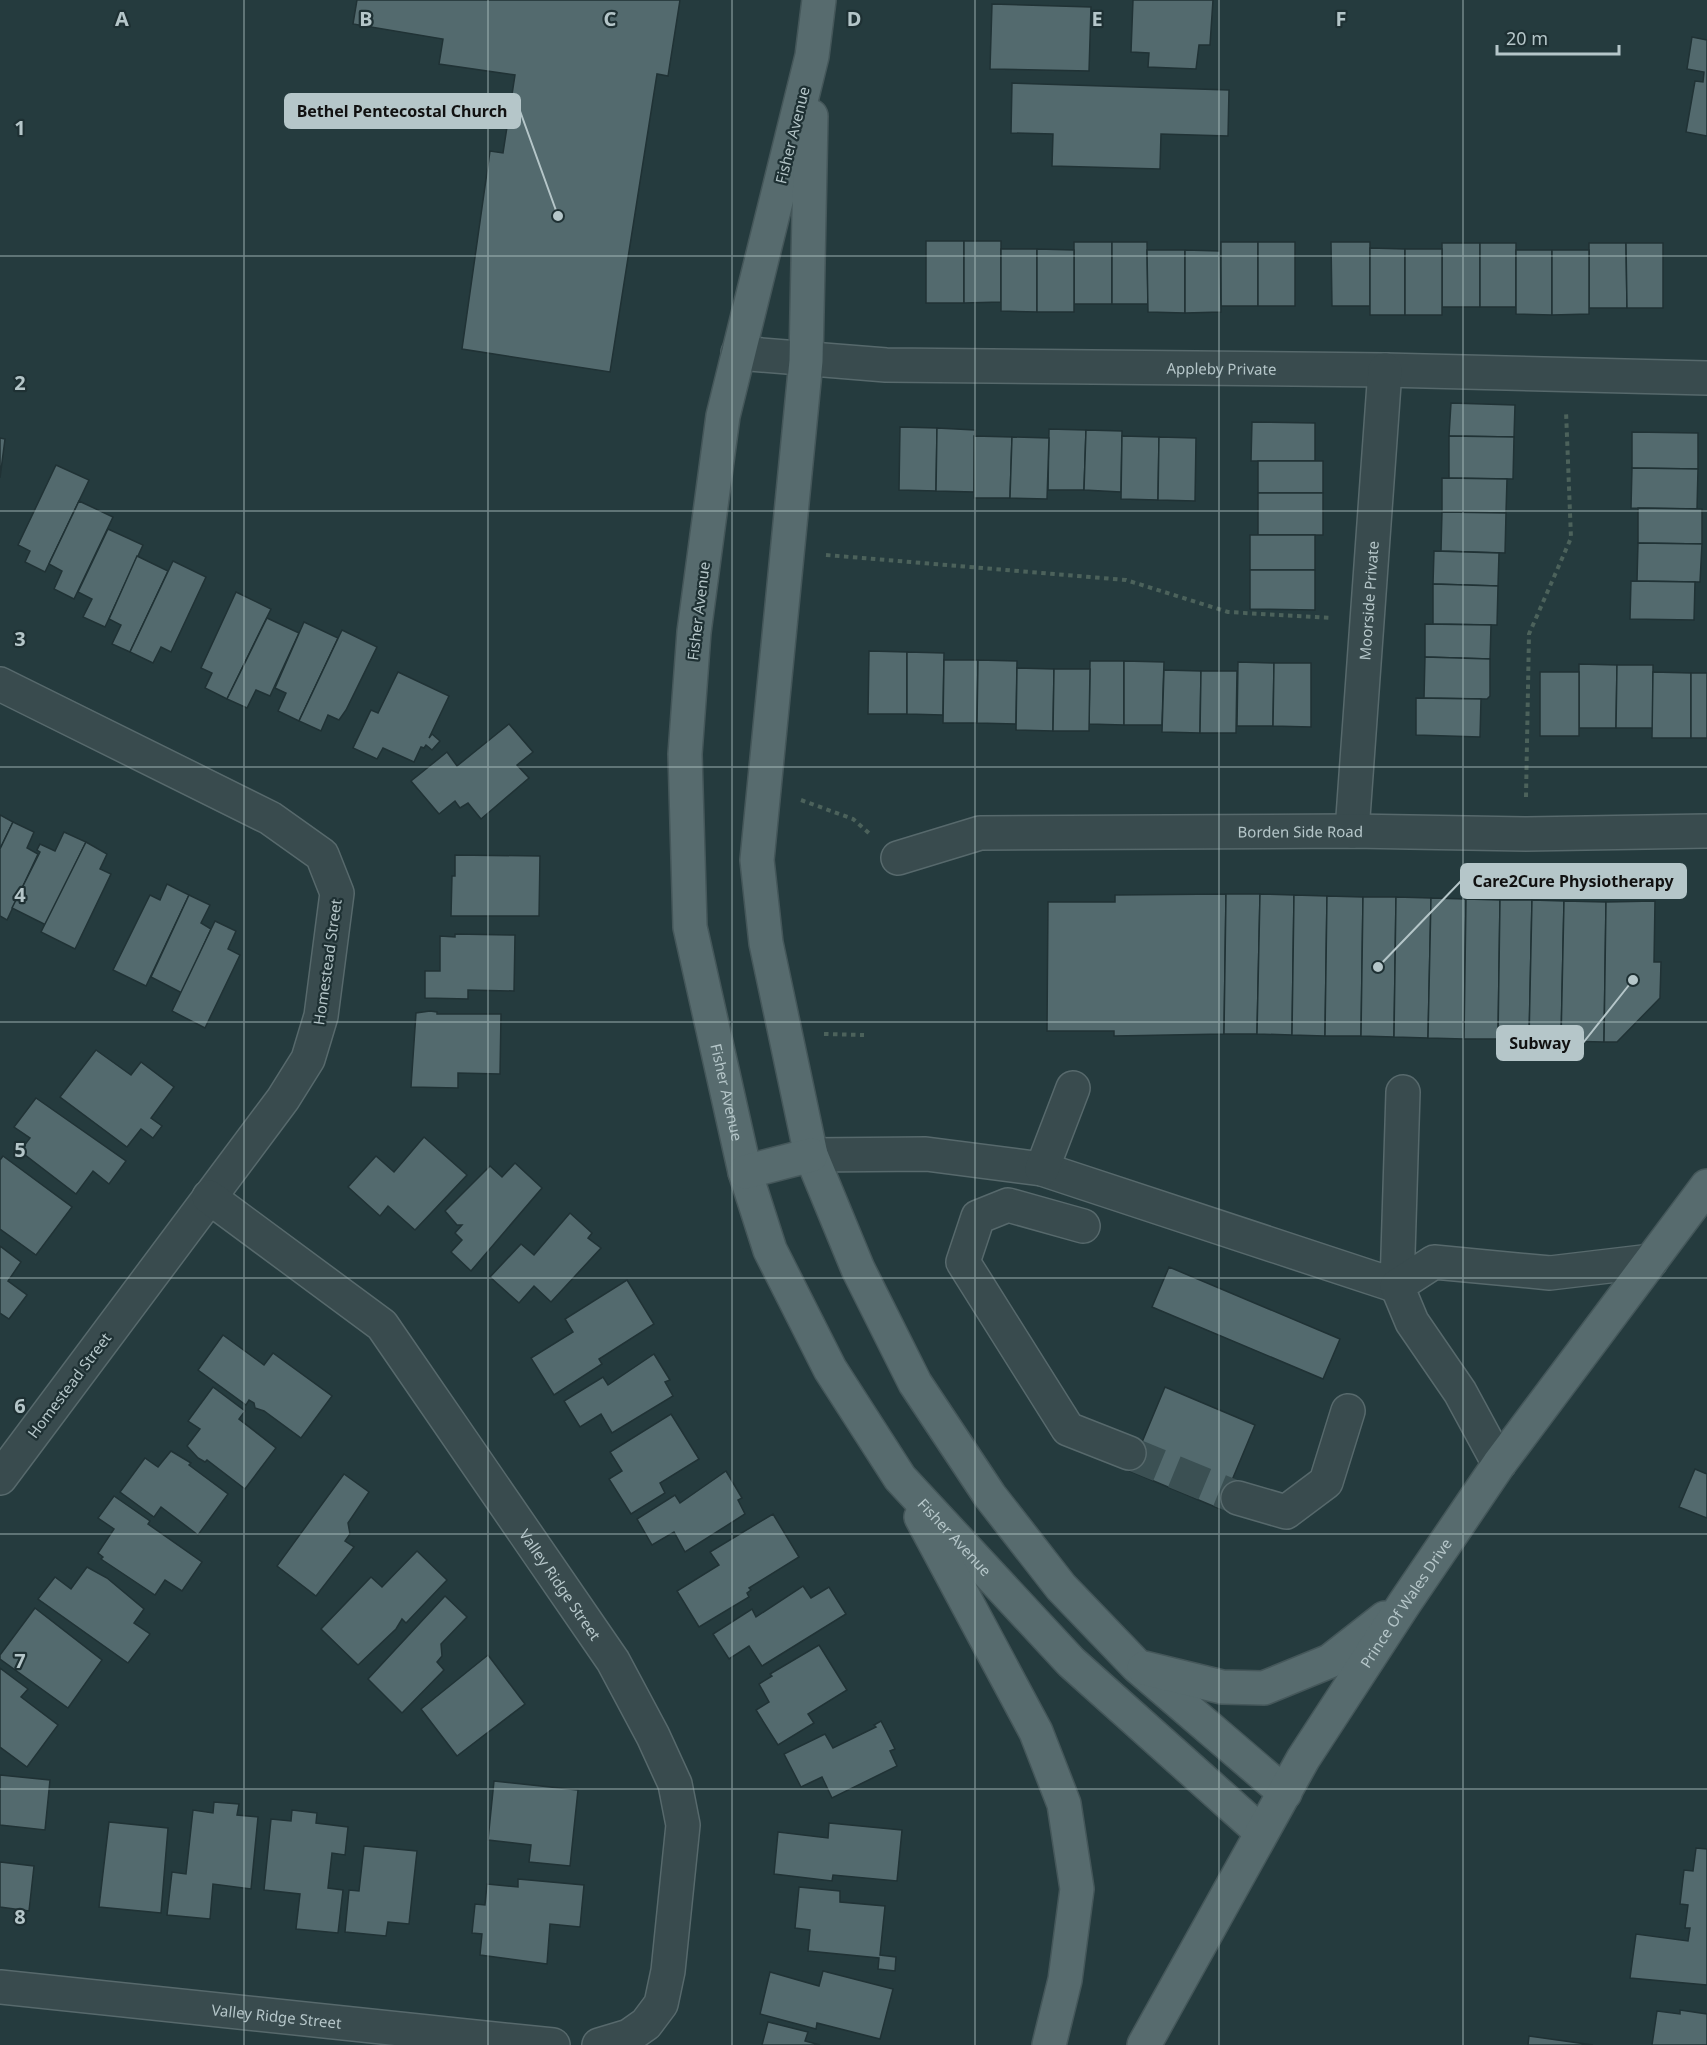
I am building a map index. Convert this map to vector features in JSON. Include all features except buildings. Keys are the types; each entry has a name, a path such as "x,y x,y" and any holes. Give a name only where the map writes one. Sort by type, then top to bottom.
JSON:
{"main road":[{"name":"Fisher Avenue","path":"819,0 812,56 806,361 758,860 766,943 811,1155 858,1269 915,1383 990,1496 1061,1587 1137,1666 1285,1792"},
{"name":"Fisher Avenue","path":"812,56 723,416 699,598 685,754 690,927 745,1172 770,1250 830,1369 900,1478 1071,1662 1261,1832"},
{"path":"745,1172 811,1155"},
{"name":"Prince Of Wales Drive","path":"1144,2045 1303,1759 1404,1604 1499,1464 1707,1186"},
{"path":"900,1478 1036,1732 1064,1804 1077,1889 1065,1980 1049,2045"},
{"path":"1137,1666 1222,1687 1264,1689 1330,1661 1404,1604"}],"street":[{"name":"Appleby Private","path":"738,353 806,361 886,365 1384,370 1707,378"},
{"name":"Moorside Private","path":"1352,831 1384,370"},
{"name":"Homestead Street","path":"0,684 270,818 322,855 337,893 321,1016 308,1059 283,1099 0,1478"},
{"name":"Borden Side Road","path":"898,858 980,833 1352,831 1526,834 1707,831"},
{"path":"1042,1169 1073,1088"},
{"path":"1403,1092 1397,1286 1412,1322 1460,1392 1499,1464"},
{"path":"811,1155 926,1154 1042,1169 1397,1286"},
{"name":"Valley Ridge Street","path":"209,1197 382,1325 613,1661 653,1736 675,1784 683,1825 668,1971 661,2004 646,2024 629,2036 599,2045"},
{"path":"1083,1226 1008,1205 978,1217 963,1262 1068,1429 1129,1453"},
{"path":"1397,1286 1434,1262 1550,1273 1651,1261"},
{"path":"1238,1498 1286,1512 1326,1482 1348,1411"},
{"name":"Valley Ridge Street","path":"0,1987 553,2045"}],"path":[{"path":"1526,834 1529,634 1571,538 1565,374"},
{"path":"817,555 1125,579 1228,612 1368,620"},
{"path":"801,800 853,819 898,858"}],"tunnel":[{"path":"1129,1453 1238,1498"}],"place":[{"name":"Bethel Pentecostal Church","path":"558,216"},
{"name":"Care2Cure Physiotherapy","path":"1378,967"},
{"name":"Subway","path":"1633,980"}]}
